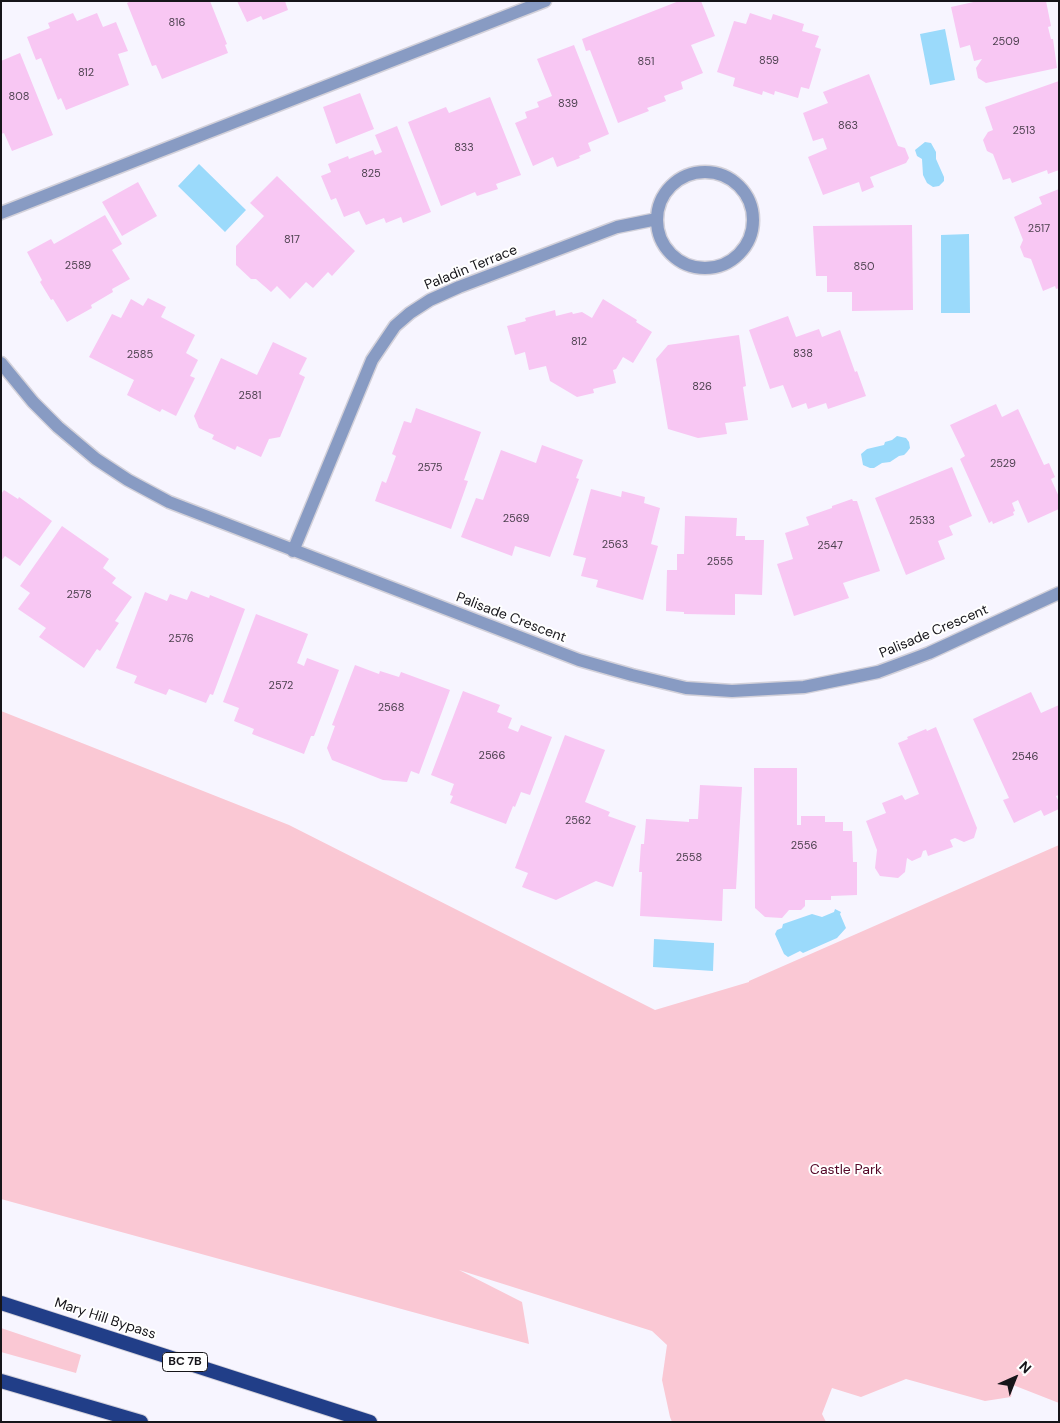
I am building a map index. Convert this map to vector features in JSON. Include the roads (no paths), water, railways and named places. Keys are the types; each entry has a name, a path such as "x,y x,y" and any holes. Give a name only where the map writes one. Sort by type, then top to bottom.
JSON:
{"highway":[{"name":"Mary Hill Bypass","path":"1,1303 370,1422"},
{"path":"1,1381 141,1422"}],"street":[{"path":"1,213 545,1"},
{"path":"694,173 710,173 726,177 738,186 748,199 752,215 752,230 746,245 736,257 722,265 707,268 692,266 677,260 666,249 659,235 657,219 660,204 668,190 679,179 694,173"},
{"name":"Paladin Terrace","path":"293,551 372,360 395,326 430,300 459,287 617,227 657,219"},
{"name":"Palisade Crescent","path":"1,363 33,402 58,427 96,459 128,480 169,502 579,660 686,688 732,691 804,687 878,672 929,653 1059,593"}],"water":[{"path":"945,29 955,80 930,85 920,34"},
{"path":"925,142 931,143 936,152 936,159 944,177 944,181 939,186 933,187 927,183 923,175 922,159 917,156 915,150"},
{"path":"199,164 246,210 225,232 178,186"},
{"path":"969,234 970,313 941,313 941,235"},
{"path":"897,436 906,438 909,442 910,448 904,455 874,468 863,465 861,454 867,449 884,445 885,442"},
{"path":"835,909 841,912 840,914 846,928 837,938 803,953 800,951 788,957 784,954 775,934 777,930 782,928 783,924 812,914 822,917 834,912"},
{"path":"654,939 714,943 713,971 653,967"}],"park label":[{"name":"Castle Park","path":"846,1170"}]}
